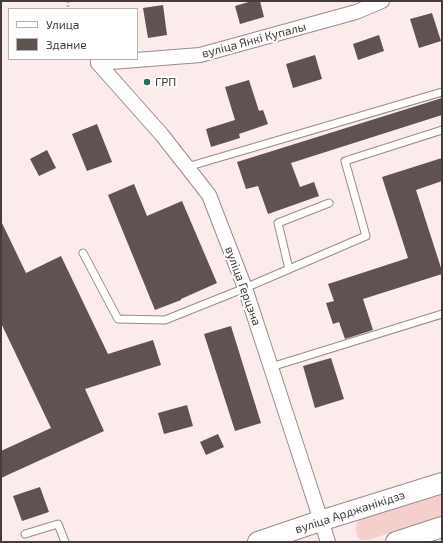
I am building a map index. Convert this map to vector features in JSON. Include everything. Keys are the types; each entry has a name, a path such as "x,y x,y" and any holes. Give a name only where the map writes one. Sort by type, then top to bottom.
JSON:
{"main road":[{"name":"вуліца Арджанікідзэ","path":"258,542 442,483"},
{"path":"396,542 442,526"}],"street":[{"name":"вуліца Янкі Купалы","path":"138,60 200,55 356,12 382,1"},
{"name":"вуліца Янкі Купалы","path":"98,63 136,60"},
{"name":"вуліца Герцэна","path":"98,63 162,135 209,195 245,288 328,542"}],"lane":[{"path":"187,168 442,92"},
{"path":"83,253 118,319 165,320 245,288 366,236 344,161 442,130"},
{"path":"289,269 278,222 329,203"},
{"path":"271,367 442,314"},
{"path":"26,534 58,524 65,542"}],"shaded area":[{"path":"442,493 442,516 368,540 360,540 358,537 356,530 359,519"}],"building":[{"path":"252,1 260,1 264,17 240,24 235,6"},
{"path":"163,5 167,35 148,38 143,8"},
{"path":"432,13 441,41 419,48 410,19"},
{"path":"379,35 384,51 358,60 353,44"},
{"path":"315,55 322,79 293,88 286,64"},
{"path":"249,80 259,111 263,110 268,124 239,134 240,138 211,147 206,129 235,120 225,87"},
{"path":"442,98 442,115 291,163 300,187 314,182 319,196 268,214 258,186 246,189 237,162"},
{"path":"97,124 112,162 87,171 72,134"},
{"path":"47,150 56,168 39,176 30,159"},
{"path":"442,158 442,181 416,190 442,274 363,299 373,330 345,339 339,322 333,324 326,303 334,301 328,284 408,258 382,177"},
{"path":"134,184 147,216 182,201 217,283 181,300 155,310 108,195"},
{"path":"1,221 26,273 61,256 108,354 153,340 161,365 85,389 104,431 1,478 1,451 51,428 1,323"},
{"path":"231,326 261,423 235,431 204,334"},
{"path":"331,358 344,399 315,408 303,366"},
{"path":"187,405 193,426 164,434 158,413"},
{"path":"218,434 224,447 206,455 200,442"},
{"path":"40,487 49,512 22,521 13,496"}],"place":[{"name":"ГРП","path":"147,82"}]}
